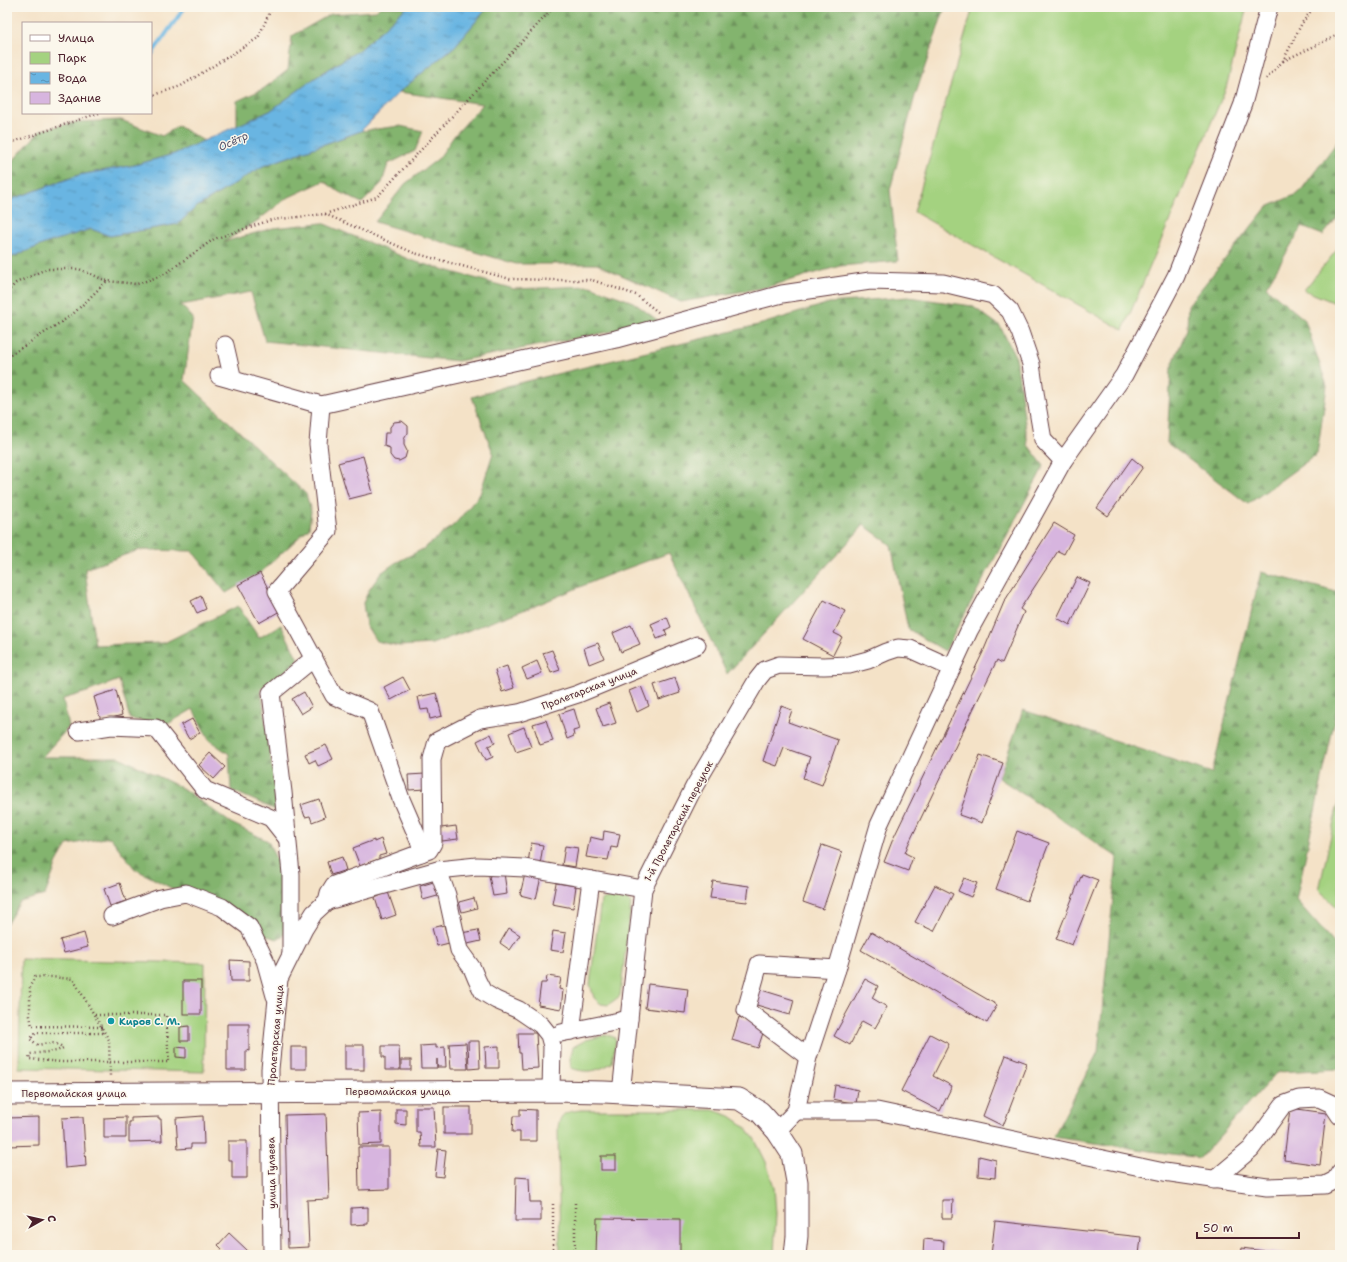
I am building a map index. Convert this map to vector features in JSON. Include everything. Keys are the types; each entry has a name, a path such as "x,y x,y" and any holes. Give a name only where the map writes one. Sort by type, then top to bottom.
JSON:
{"main road":[{"name":"Первомайская улица","path":"7,1094 270,1091 551,1091 739,1099 760,1112 777,1131 792,1154 797,1182 797,1236 795,1255"}],"street":[{"path":"777,1131 796,1110 808,1057 837,970 879,825 972,624 1063,461 1124,375 1176,276 1243,104 1269,7"},
{"path":"225,345 226,378 321,405 616,339 782,294 870,281 943,283 993,295 1010,311 1020,332 1031,364 1043,440 1063,461"},
{"path":"321,405 318,444 328,531 277,591 334,696 370,711 401,799 420,843 421,853"},
{"name":"Пролетарская улица","path":"270,1091 270,1069 279,979 304,929 314,913 327,901 329,893 334,886 429,850 432,843 432,759 437,741 480,719 519,713 578,694 697,645"},
{"name":"1-й Пролетарский переулок","path":"621,1093 643,889 694,787 757,680 765,670 779,665 848,665 868,660 898,648 910,649 952,668"},
{"path":"291,956 291,874 271,692 314,658"},
{"path":"79,731 111,726 156,728 205,790 271,818 286,837"},
{"path":"327,901 438,870 477,866 525,868 643,889"},
{"path":"438,870 447,895 459,950 472,968 476,980 483,992 496,1000 519,1010 541,1026 549,1035 552,1046 551,1091"},
{"path":"571,1031 591,880"},
{"path":"112,916 160,898 186,893 222,907 249,927 265,960 277,1002"},
{"path":"808,1057 746,1010 759,964 837,970"},
{"path":"549,1035 629,1019"},
{"name":"улица Гуляева","path":"270,1091 272,1255"},
{"path":"1214,1180 1251,1149 1283,1105 1299,1099 1319,1098 1332,1104 1340,1116"},
{"path":"796,1110 877,1111 1164,1172 1267,1187 1325,1185 1335,1180 1340,1172"}],"path":[{"path":"152,96 181,86 258,38 272,7"},
{"path":"7,292 16,283 46,269 79,269 107,281 137,284 163,275 214,239 271,220 324,214 377,197 554,7"},
{"path":"1263,83 1283,61 1302,23 1314,7"},
{"path":"1283,61 1340,34"},
{"path":"7,144 97,114"},
{"path":"324,214 414,253 510,279 592,280 636,294 674,323"},
{"path":"7,357 72,315 107,281"},
{"path":"102,1027 32,1026 30,1016 30,986 35,977 73,979 95,1015 102,1027 109,1040 110,1093"},
{"path":"95,1015 166,1015 169,1062 61,1062 29,1059 30,1054 57,1051 63,1048 59,1044 52,1043 38,1045 30,1039 36,1033 105,1033"},
{"path":"575,1203 575,1255"},
{"path":"553,1204 553,1255"}],"green space":[{"path":"380,7 407,7 362,48 315,78 270,111 237,126 237,101 263,89 288,70 292,36 331,14 376,11"},
{"path":"488,7 945,7 915,96 890,190 898,261 840,266 767,287 681,302 597,264 516,264 375,222 405,184 439,158 454,136 483,104 399,92 455,46"},
{"path":"973,7 1247,7 1226,88 1123,330 914,212"},
{"path":"121,120 162,136 178,126 204,141 174,154 135,165 79,175 7,201 7,167 41,130 77,122"},
{"path":"400,126 423,131 415,151 388,164 382,183 362,203 339,192 324,181 287,198 257,221 224,242 273,228 322,223 413,261 514,289 590,286 633,302 660,322 458,361 265,341 251,292 181,305 193,318 184,380 306,494 311,511 309,528 260,573 226,593 192,551 139,550 85,569 95,645 164,643 238,606 259,638 281,625 299,661 261,689 278,811 231,790 229,754 209,740 193,709 166,725 130,719 119,680 63,699 69,727 42,757 119,757 182,788 231,823 268,841 290,891 286,934 277,939 255,932 135,869 110,837 67,845 58,860 45,895 20,902 7,923 7,259 47,243 91,229 110,236 178,224 195,208 263,166 361,131"},
{"path":"1340,138 1340,215 1323,235 1302,227 1266,287 1305,320 1327,386 1317,454 1248,504 1167,443 1171,368 1187,329 1188,305 1267,207 1299,193"},
{"path":"1340,246 1340,305 1304,290"},
{"path":"908,297 972,306 1000,326 1016,358 1028,445 1044,466 945,651 908,629 891,545 864,525 727,674 669,553 606,576 537,605 432,644 399,646 376,641 366,625 363,603 369,590 381,573 395,563 423,549 455,524 480,494 493,453 472,397 507,386 762,324 829,303"},
{"path":"1261,572 1340,593 1340,695 1296,900 1340,950 1340,1069 1277,1072 1200,1158 1053,1137 1098,1052 1117,857 999,778 1023,710 1212,773"},
{"path":"1340,794 1340,910 1319,890"},
{"path":"623,895 631,904 620,996 608,1005 601,1004 594,998 590,984 601,900 612,896"},
{"path":"21,959 205,963 204,1072 19,1068"},
{"path":"606,1035 614,1037 616,1040 612,1063 592,1071 582,1071 571,1068 570,1059 573,1047 586,1040"},
{"path":"581,1110 713,1110 730,1116 743,1125 754,1138 766,1162 774,1187 776,1213 774,1255 560,1255 558,1128 562,1116 568,1112"}],"water":[{"name":"Осётр","path":"407,7 488,7 455,46 399,92 361,131 263,166 195,208 178,224 110,236 91,229 47,243 7,259 7,201 79,175 135,165 174,154 270,111 315,78 362,48"}],"building":[{"path":"402,421 408,426 408,433 404,439 404,445 407,451 405,458 399,461 394,460 390,455 390,448 384,446 385,433 390,433 390,427 394,422"},
{"path":"363,456 373,493 349,499 338,463"},
{"path":"1132,458 1143,467 1108,516 1097,508"},
{"path":"1054,523 1074,535 1064,554 1058,551 1020,609 1024,612 1002,663 997,660 908,845 905,853 913,857 908,871 884,862 893,839 983,652 1004,602"},
{"path":"260,573 280,611 259,623 238,585"},
{"path":"1077,577 1090,583 1070,625 1057,618"},
{"path":"201,596 206,609 197,613 191,601"},
{"path":"824,600 845,611 834,633 842,637 833,655 803,639"},
{"path":"667,617 671,627 665,630 667,635 657,639 651,624"},
{"path":"631,625 640,644 621,652 613,633"},
{"path":"598,643 604,658 589,664 584,648"},
{"path":"552,650 560,670 551,673 543,653"},
{"path":"537,661 542,673 527,679 522,668"},
{"path":"507,666 514,688 502,692 495,670"},
{"path":"403,677 410,690 391,700 384,687"},
{"path":"675,678 680,693 659,700 654,685"},
{"path":"641,686 649,706 637,712 629,691"},
{"path":"116,690 122,715 101,721 94,697"},
{"path":"304,692 312,707 301,714 292,699"},
{"path":"436,693 442,716 430,719 428,709 421,710 418,697"},
{"path":"609,703 616,723 603,727 596,708"},
{"path":"781,706 792,710 788,722 838,740 822,785 803,778 810,757 784,748 777,766 763,761"},
{"path":"574,709 580,729 573,731 574,736 567,739 559,714"},
{"path":"192,719 200,733 189,739 181,725"},
{"path":"546,720 553,741 540,745 533,724"},
{"path":"524,727 531,747 516,752 509,733"},
{"path":"491,734 495,743 488,746 493,757 486,760 477,741"},
{"path":"326,745 333,759 318,766 315,760 309,763 305,754"},
{"path":"210,753 225,767 214,779 199,765"},
{"path":"980,755 1003,763 982,823 959,815"},
{"path":"425,774 426,789 409,790 408,775"},
{"path":"319,799 325,817 312,822 310,816 305,817 301,805"},
{"path":"456,826 458,839 442,841 441,828"},
{"path":"604,831 620,834 617,848 611,847 608,860 586,857 590,837 603,840"},
{"path":"1017,831 1049,843 1027,901 996,889"},
{"path":"381,839 386,854 379,856 379,859 360,866 353,848"},
{"path":"531,843 543,845 540,865 528,863"},
{"path":"822,845 842,852 823,909 803,902"},
{"path":"565,846 578,848 575,867 562,865"},
{"path":"342,857 346,870 331,875 327,862"},
{"path":"504,873 507,894 493,896 489,876"},
{"path":"525,874 541,877 536,899 520,895"},
{"path":"1082,874 1098,880 1072,945 1056,939"},
{"path":"964,878 977,883 971,897 958,891"},
{"path":"437,881 441,895 423,900 420,886"},
{"path":"713,881 749,886 747,902 710,898"},
{"path":"120,883 126,901 110,906 104,889"},
{"path":"556,883 576,886 573,908 552,904"},
{"path":"935,885 953,894 934,931 915,922"},
{"path":"388,892 396,915 382,920 375,898"},
{"path":"474,898 477,908 462,912 459,902"},
{"path":"444,925 449,943 437,946 432,928"},
{"path":"509,928 520,935 510,950 500,943"},
{"path":"478,930 481,941 463,945 461,933"},
{"path":"553,931 566,933 563,952 550,950"},
{"path":"871,932 997,1005 987,1023 861,950"},
{"path":"84,933 88,947 64,953 60,940"},
{"path":"230,960 249,961 249,981 231,981"},
{"path":"547,976 561,978 559,989 563,990 561,1009 538,1005 541,983 546,983"},
{"path":"865,979 878,986 872,998 887,1007 875,1028 862,1021 850,1045 834,1036"},
{"path":"183,981 201,981 201,1014 183,1014"},
{"path":"648,984 688,989 685,1013 645,1008"},
{"path":"755,988 794,1000 790,1015 750,1003"},
{"path":"739,1017 748,1020 764,1030 758,1048 732,1040"},
{"path":"227,1024 249,1024 249,1051 246,1050 246,1070 227,1070"},
{"path":"189,1026 189,1041 180,1041 180,1027"},
{"path":"518,1033 536,1033 538,1068 522,1069 521,1053 519,1053"},
{"path":"930,1034 949,1044 933,1076 952,1086 940,1111 901,1091"},
{"path":"468,1041 479,1041 480,1068 469,1069"},
{"path":"466,1043 468,1069 451,1069 449,1044"},
{"path":"345,1045 364,1045 364,1070 345,1070"},
{"path":"436,1045 436,1048 445,1047 446,1067 421,1068 420,1046"},
{"path":"382,1046 399,1046 400,1070 385,1070 385,1057 382,1057"},
{"path":"499,1046 499,1068 486,1068 485,1047"},
{"path":"176,1047 186,1048 186,1058 176,1057"},
{"path":"291,1047 306,1047 306,1069 291,1069"},
{"path":"1006,1055 1027,1063 1003,1126 983,1116"},
{"path":"401,1060 411,1060 411,1070 401,1070"},
{"path":"835,1085 858,1090 856,1104 833,1099"},
{"path":"416,1107 434,1107 436,1147 421,1147 420,1132 416,1132"},
{"path":"444,1107 471,1107 471,1134 444,1134"},
{"path":"1290,1108 1326,1113 1320,1165 1284,1160"},
{"path":"396,1109 406,1109 406,1125 396,1124"},
{"path":"520,1109 536,1110 536,1141 520,1141 520,1132 512,1132 513,1116 520,1116"},
{"path":"381,1112 381,1144 359,1145 358,1113"},
{"path":"326,1114 329,1199 307,1200 309,1247 288,1248 285,1115"},
{"path":"203,1116 204,1144 191,1144 191,1148 178,1149 176,1118"},
{"path":"39,1117 39,1145 7,1146 7,1118"},
{"path":"83,1117 86,1166 65,1168 62,1118"},
{"path":"126,1117 126,1138 104,1138 104,1118"},
{"path":"159,1117 159,1119 161,1119 162,1141 129,1142 129,1122 131,1122 131,1118"},
{"path":"228,1141 247,1141 247,1178 232,1178 232,1160 228,1160"},
{"path":"358,1147 389,1147 389,1189 359,1190"},
{"path":"438,1149 446,1150 443,1177 435,1176"},
{"path":"601,1156 616,1156 616,1170 601,1170"},
{"path":"979,1156 996,1160 995,1178 978,1176"},
{"path":"516,1177 529,1178 530,1202 541,1202 541,1221 515,1221"},
{"path":"942,1200 953,1200 952,1218 942,1218"},
{"path":"368,1207 368,1224 351,1225 351,1208"},
{"path":"597,1218 680,1219 680,1255 596,1255"},
{"path":"995,1221 1141,1237 1139,1255 991,1255"},
{"path":"229,1233 247,1250 243,1255 217,1255 222,1249 218,1245"},
{"path":"924,1239 944,1241 943,1255 923,1255"},
{"path":"1242,1248 1285,1254 1285,1255 1241,1255"}],"waterway":[{"path":"152,54 185,7"}],"place":[{"name":"Киров С. М.","path":"111,1021"}]}
